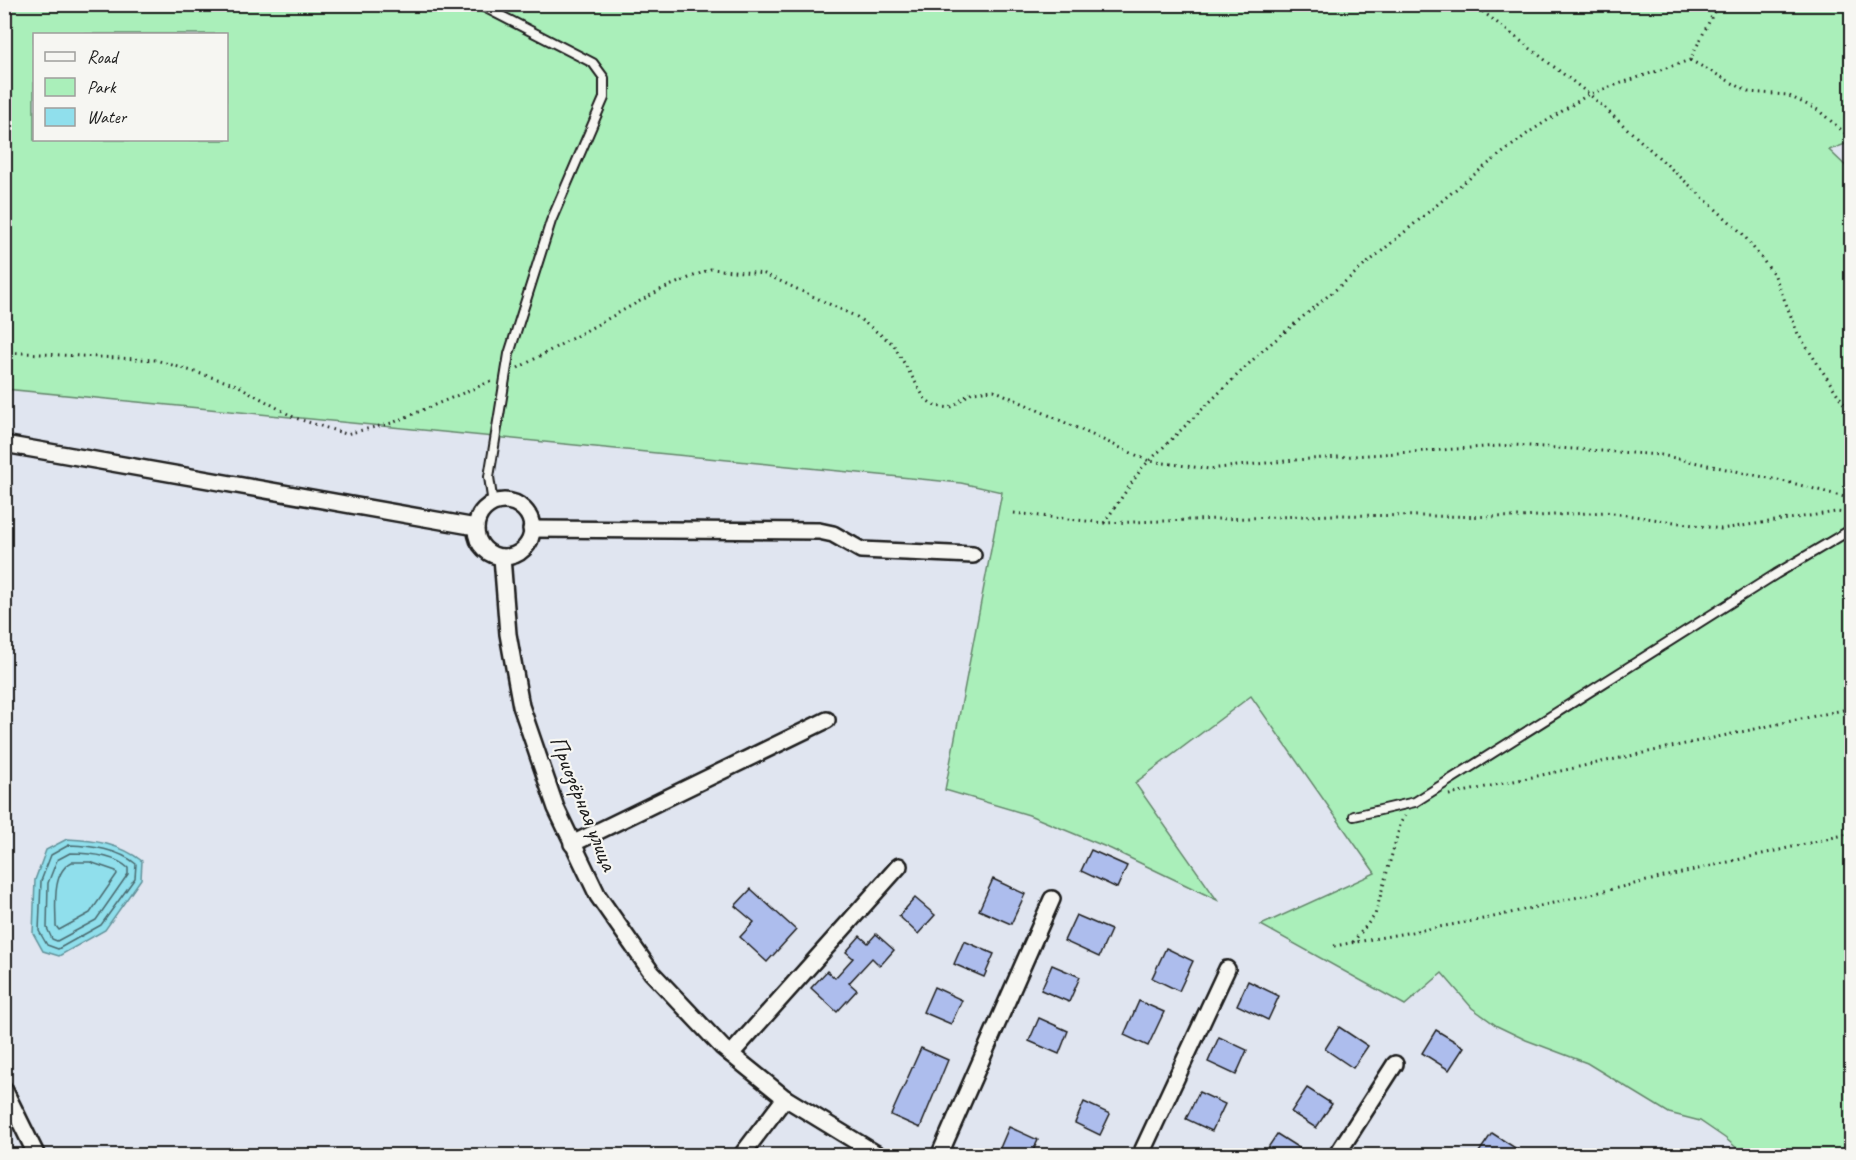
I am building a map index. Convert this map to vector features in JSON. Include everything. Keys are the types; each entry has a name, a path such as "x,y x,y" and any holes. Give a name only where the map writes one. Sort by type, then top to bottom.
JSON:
{"street":[{"path":"4,444 476,527"},
{"path":"508,502 522,508 530,521 531,536 523,549 510,556 495,556 483,547 477,534 476,527 481,513 493,504 508,502"},
{"path":"531,529 819,531 833,534 861,550 973,555"},
{"name":"Приозёрная улица","path":"502,557 508,634 521,706 555,808 598,896 652,974 731,1054 785,1098 880,1155"},
{"path":"572,844 827,720"},
{"path":"731,1054 899,866"},
{"path":"939,1155 1052,899"},
{"path":"1140,1155 1227,969"},
{"path":"1336,1155 1395,1064"},
{"path":"4,1089 37,1155"},
{"path":"741,1155 785,1098"}],"lane":[{"path":"478,4 593,63 603,78 604,98 551,221 509,354 489,477 493,504"},
{"path":"1354,816 1415,802 1851,529"}],"path":[{"path":"1473,4 1589,94 1742,233 1775,276 1798,334 1851,416"},
{"path":"1104,523 1149,461 1262,351 1403,231 1531,131 1589,94 1690,60 1719,4"},
{"path":"1690,60 1749,92 1787,95 1818,110 1851,139"},
{"path":"4,352 156,360 237,385 295,418 346,434 392,423 505,376 662,289 711,268 765,274 857,317 893,344 925,399 935,406 950,408 972,392 994,390 1149,461 1209,469 1295,460 1514,445 1661,455 1796,484 1851,499"},
{"path":"1014,513 1104,523 1334,515 1521,517 1606,512 1721,529 1836,512 1851,514"},
{"path":"1353,942 1375,915 1401,822 1415,802 1851,708"},
{"path":"1334,946 1489,918 1851,833"}],"green space":[{"path":"4,5 1851,5 1851,142 1829,150 1852,172 1851,1155 1745,1155 1700,1121 1669,1113 1587,1063 1526,1040 1497,1026 1472,1008 1442,973 1405,1005 1261,925 1375,873 1251,696 1135,783 1217,900 1111,849 1029,815 945,790 1002,492 961,483 5,389"}],"water":[{"path":"67,839 107,844 134,855 142,861 141,879 105,930 59,956 43,951 33,933 35,880 46,850"}],"building":[{"path":"1091,850 1127,866 1117,888 1081,871"},
{"path":"993,879 1025,894 1011,924 979,910"},
{"path":"751,889 796,930 767,962 740,937 754,922 735,906"},
{"path":"915,898 935,915 918,934 899,916"},
{"path":"1076,915 1111,930 1099,957 1064,941"},
{"path":"876,934 894,950 880,966 872,958 849,983 857,990 837,1012 811,988 827,971 835,978 853,958 846,952 860,936 868,943"},
{"path":"964,941 994,954 984,977 954,964"},
{"path":"1166,948 1193,961 1179,991 1152,978"},
{"path":"1052,965 1080,977 1069,1002 1041,990"},
{"path":"1248,981 1279,996 1268,1020 1237,1005"},
{"path":"934,987 962,1000 951,1024 923,1012"},
{"path":"1139,1001 1164,1012 1148,1046 1124,1035"},
{"path":"1039,1018 1068,1031 1059,1054 1029,1041"},
{"path":"1339,1027 1368,1046 1353,1068 1325,1049"},
{"path":"1436,1030 1464,1047 1449,1070 1422,1053"},
{"path":"1219,1037 1247,1050 1236,1075 1208,1062"},
{"path":"921,1048 948,1060 920,1128 891,1115"},
{"path":"1307,1088 1332,1104 1316,1128 1291,1112"},
{"path":"1199,1092 1225,1104 1212,1131 1186,1119"},
{"path":"1084,1102 1110,1114 1100,1135 1075,1123"},
{"path":"1009,1127 1038,1140 1031,1155 997,1155"},
{"path":"1492,1133 1526,1155 1477,1155"},
{"path":"1277,1134 1310,1155 1263,1155"}]}
